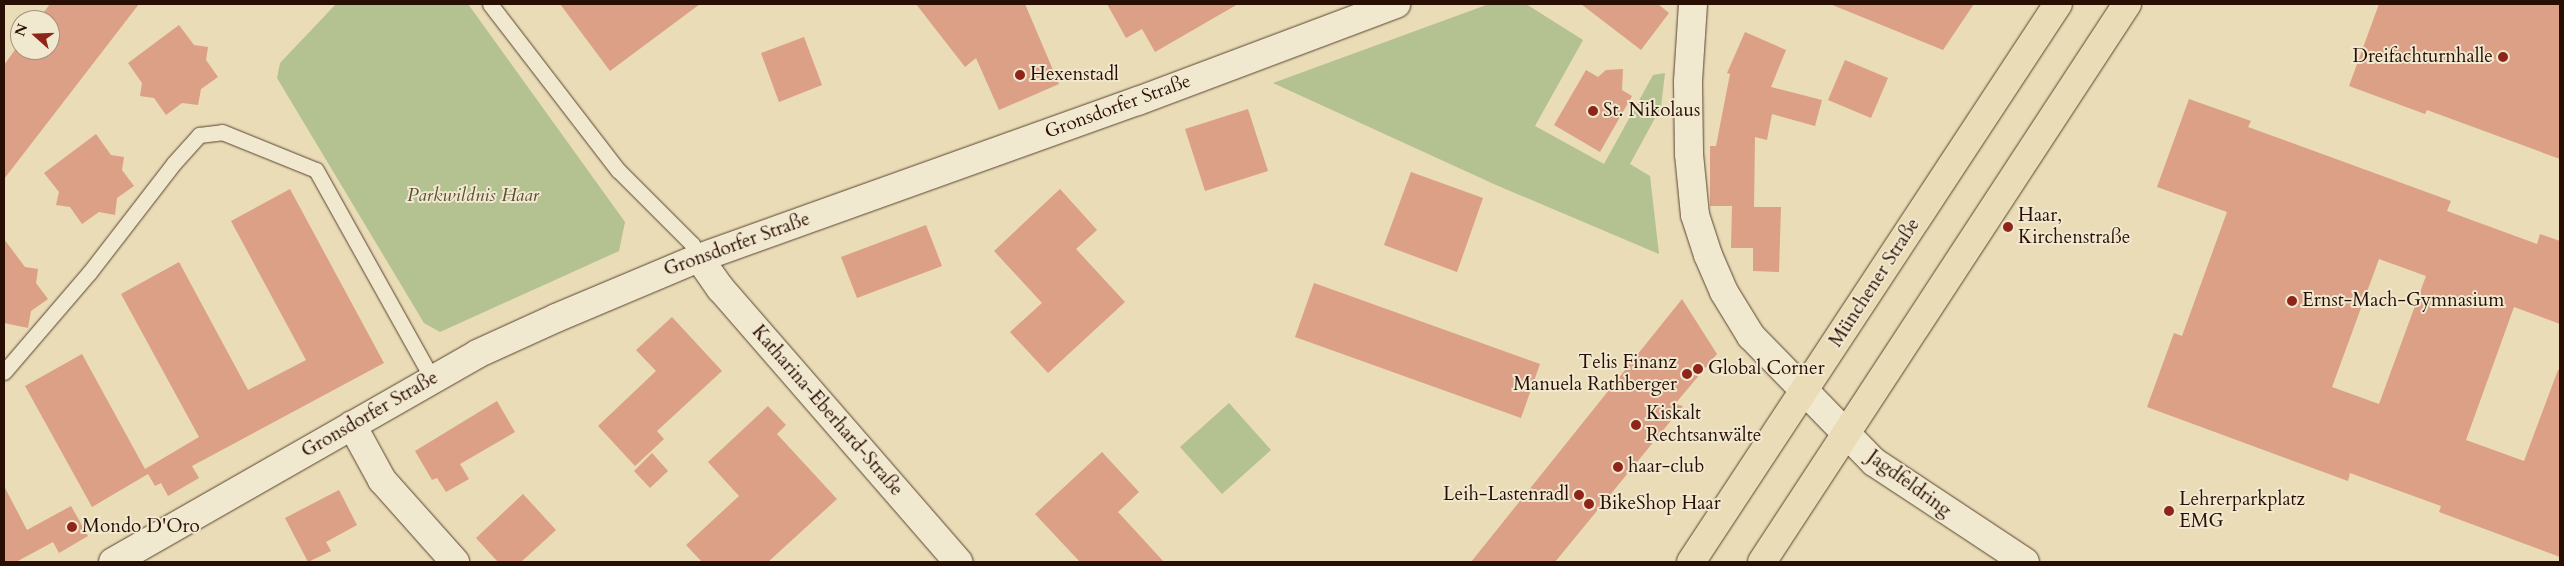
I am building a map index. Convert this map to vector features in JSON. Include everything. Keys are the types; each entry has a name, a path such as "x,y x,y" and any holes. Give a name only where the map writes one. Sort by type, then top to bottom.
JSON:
{"main road":[{"name":"Münchener Straße","path":"1691,562 2058,4"},
{"path":"1762,562 2126,4"}],"street":[{"name":"Gronsdorfer Straße","path":"113,562 477,354 547,322 700,258 1344,13 1396,4"},
{"name":"Jagdfeldring","path":"1693,4 1689,136 1695,215 1708,255 1724,292 1751,336 1874,462 2025,562"},
{"name":"Katharina-Eberhard-Straße","path":"700,258 721,289 958,562"},
{"path":"352,425 382,480 455,562"}],"lane":[{"path":"490,4 618,170 692,244 700,258"},
{"path":"4,372 89,273 174,163 199,135 222,132 316,170 433,380"}],"green space":[{"name":"Parkwildnis Haar","path":"336,4 468,4 625,222 619,251 440,332 424,323 277,78 280,63"},
{"path":"1489,4 1526,4 1583,40 1535,126 1604,164 1653,75 1665,73 1661,107 1630,164 1650,176 1659,254 1496,185 1273,83"},
{"path":"1229,403 1271,450 1222,494 1180,447"}],"building":[{"path":"50,4 139,4 4,179 4,65 10,57 10,60 60,60 60,10 46,10"},
{"path":"560,4 700,4 610,71"},
{"path":"916,4 1025,4 1059,84 999,110 976,58 965,67"},
{"path":"1107,4 1238,4 1155,52 1142,29 1126,38"},
{"path":"1581,4 1658,4 1669,13 1641,50"},
{"path":"1830,4 1974,4 1943,50"},
{"name":"Dreifachturnhalle","path":"2379,4 2560,4 2560,159 2427,110 2425,114 2349,86"},
{"path":"179,25 194,45 208,47 206,60 218,77 201,89 198,105 182,103 166,115 154,98 140,96 142,83 128,63"},
{"path":"1745,32 1786,50 1771,87 1822,100 1815,126 1772,114 1767,140 1755,137 1754,207 1781,207 1779,272 1753,271 1753,248 1731,248 1732,206 1710,206 1710,146 1716,146 1730,74 1727,73"},
{"path":"804,37 822,85 779,102 761,53"},
{"path":"1845,60 1888,78 1871,118 1828,100"},
{"name":"St. Nikolaus","path":"1623,69 1622,90 1632,96 1600,152 1554,125 1586,70 1598,77 1606,70"},
{"path":"2189,99 2251,121 2248,127 2451,201 2447,211 2537,244 2540,234 2560,241 2560,324 2514,307 2466,440 2524,461 2558,370 2560,370 2560,557 2439,512 2441,506 2350,473 2348,481 2147,407 2174,333 2182,336 2227,212 2157,187","holes":["2379,259 2426,276 2379,404 2332,387"]},
{"path":"1248,109 1268,171 1205,191 1185,129"},
{"path":"96,134 111,155 124,157 122,170 134,186 117,198 115,215 99,212 82,224 70,207 56,205 59,192 44,173"},
{"path":"1411,172 1483,198 1457,272 1384,245"},
{"path":"290,189 384,363 192,466 199,478 168,496 161,483 155,486 148,474 92,507 25,386 82,354 145,469 199,437 121,294 179,262 248,390 306,360 231,221"},
{"path":"1060,189 1097,230 1076,249 1125,302 1048,373 1010,332 1042,303 994,251"},
{"path":"926,225 942,266 857,298 841,257"},
{"path":"4,239 25,267 38,269 36,283 48,299 31,311 28,328 4,323"},
{"path":"1314,283 1540,364 1521,418 1295,337"},
{"path":"1682,299 1717,354 1675,404 1683,406 1555,562 1471,562"},
{"path":"672,317 722,371 657,431 664,439 635,466 598,426 656,371 636,350"},
{"path":"497,401 515,432 460,464 469,479 446,492 437,478 432,480 415,451"},
{"path":"768,406 786,425 777,434 837,499 768,562 702,562 686,545 739,496 708,462"},
{"path":"1102,452 1139,492 1118,512 1164,562 1080,562 1035,514"},
{"path":"652,453 668,471 650,488 634,471"},
{"path":"4,486 27,530 71,506 88,536 59,553 53,542 16,562 4,562"},
{"path":"339,490 357,525 326,542 331,551 308,562 285,518"},
{"path":"523,494 556,530 521,562 498,562 476,538"}],"place":[{"name":"Dreifachturnhalle","path":"2503,57"},
{"name":"Hexenstadl","path":"1020,75"},
{"name":"St. Nikolaus","path":"1593,111"},
{"name":"Haar, Kirchenstraße","path":"2008,227"},
{"name":"Ernst-Mach-Gymnasium","path":"2292,301"},
{"name":"Global Corner","path":"1698,369"},
{"name":"Telis Finanz Manuela Rathberger","path":"1687,374"},
{"name":"Kiskalt Rechtsanwälte","path":"1636,425"},
{"name":"haar-club","path":"1618,467"},
{"name":"Leih-Lastenradl","path":"1579,495"},
{"name":"BikeShop Haar","path":"1589,504"},
{"name":"Lehrerparkplatz EMG","path":"2169,511"},
{"name":"Mondo D'Oro","path":"72,527"}]}
